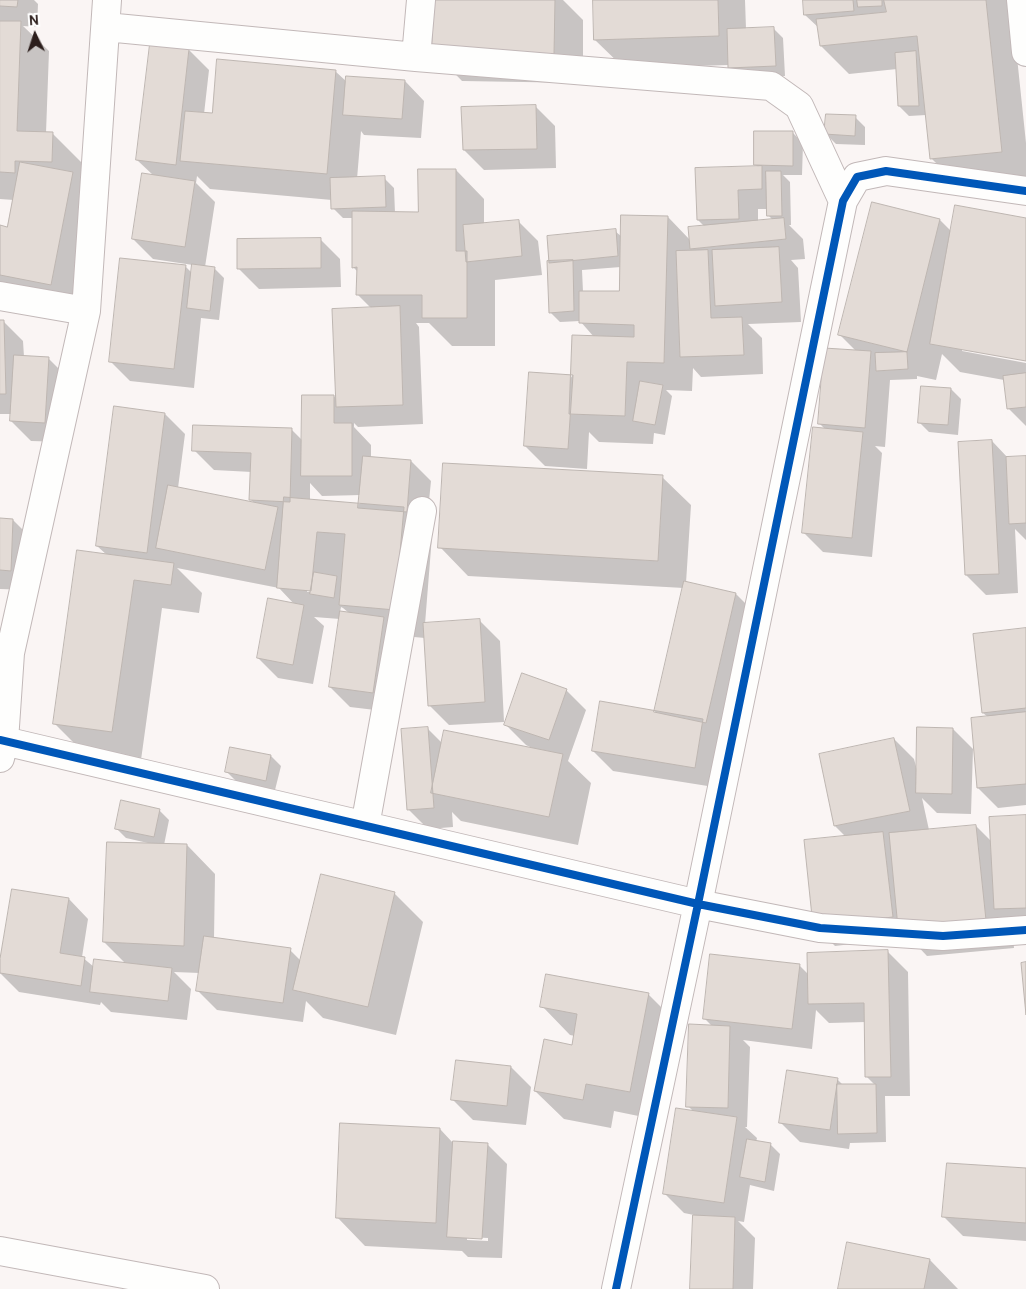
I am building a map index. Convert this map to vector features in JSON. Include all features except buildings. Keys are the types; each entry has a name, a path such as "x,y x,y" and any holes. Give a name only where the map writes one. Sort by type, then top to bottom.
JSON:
{"street":[{"path":"107,0 86,311 10,653 1,746 365,826 698,904 820,928 943,936 1026,930"},
{"path":"416,57 421,0"},
{"path":"1021,0 1026,52"},
{"path":"106,27 416,57 771,86 799,106 843,201"},
{"path":"616,1289 698,904 843,201 857,177 886,171 1026,191"},
{"path":"0,296 86,311"},
{"path":"365,826 422,511"},
{"path":"3,1250 205,1289"}],"cycle path":[{"path":"616,1289 698,904 843,201 857,177 886,171 1026,191"},
{"path":"0,740 698,904 820,928 943,936 1026,930"}]}
